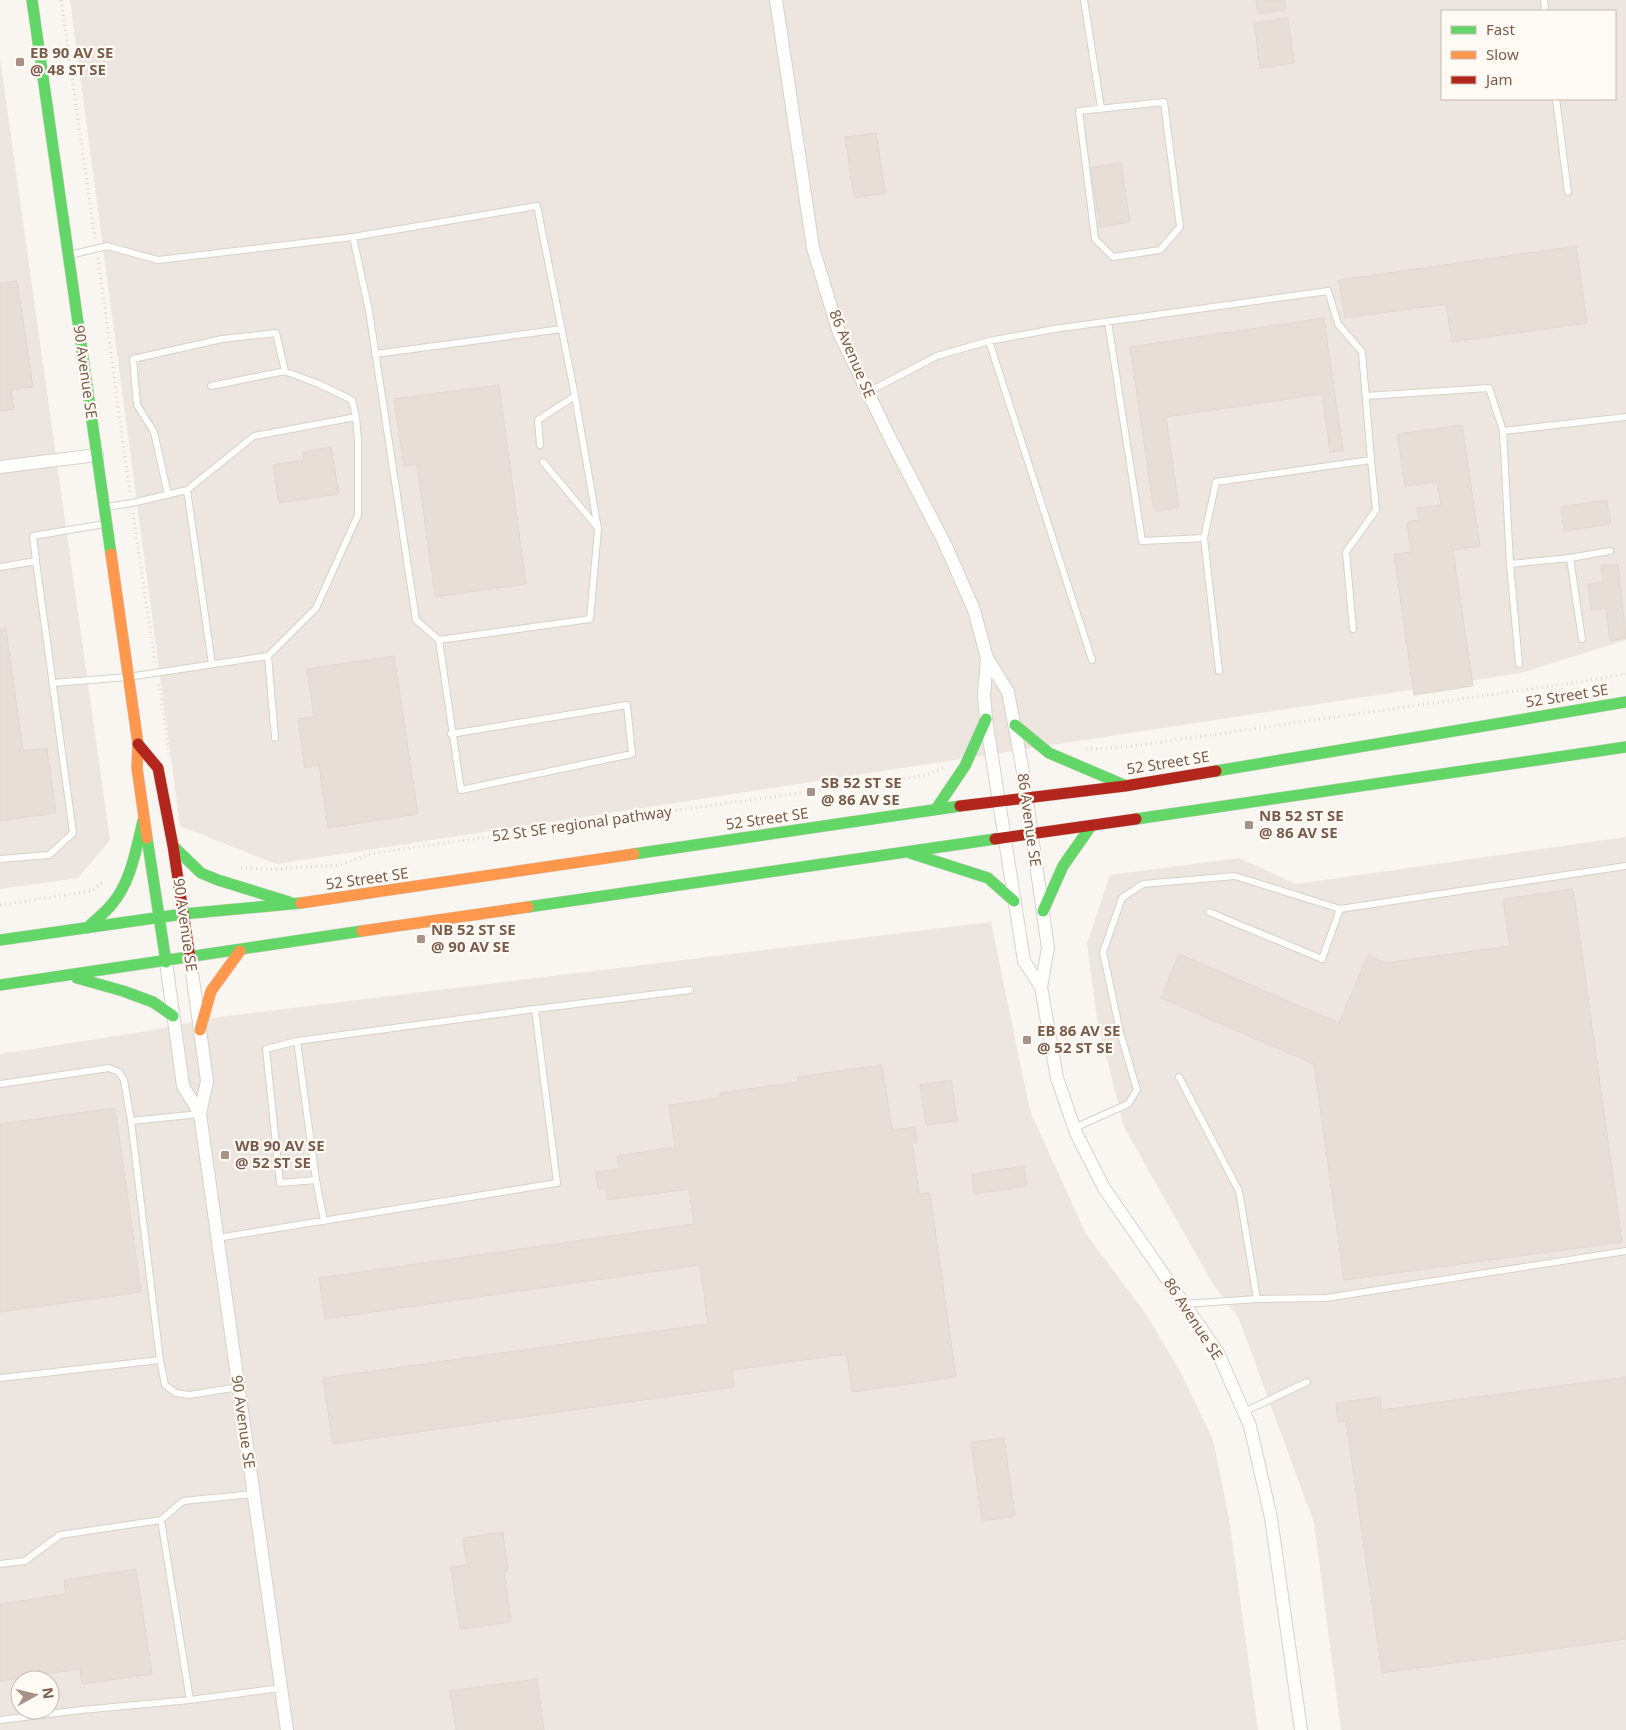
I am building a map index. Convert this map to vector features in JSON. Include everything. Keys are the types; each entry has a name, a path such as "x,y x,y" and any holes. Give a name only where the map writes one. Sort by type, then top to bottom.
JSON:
{"main road":[{"name":"90 Avenue SE","path":"32,0 138,744 137,768 161,917 166,962"},
{"name":"52 Street SE","path":"0,940 184,914 296,904 936,809 1125,786 1626,702"},
{"path":"936,809 965,766 986,719"},
{"path":"1015,725 1050,753 1125,786"},
{"name":"90 Avenue SE","path":"138,744 158,768 173,846 190,958"},
{"path":"0,985 166,962 905,851 1091,826 1626,747"},
{"path":"87,928 114,903 128,874 145,815"},
{"path":"1043,911 1063,866 1091,826"},
{"path":"173,846 201,873 296,904"},
{"path":"905,851 988,878 1014,901"},
{"path":"200,1030 212,991 219,978 240,951"},
{"path":"69,976 123,991 153,1002 173,1016"}],"street":[{"name":"86 Avenue SE","path":"776,0 812,248 839,333 949,552 974,610 987,658 1008,692 1015,725 1048,948 1041,987 1057,1078 1074,1128 1104,1188 1218,1353 1250,1426 1271,1518 1301,1730"},
{"path":"0,467 97,455"},
{"name":"86 Avenue SE","path":"987,658 984,695 986,719 1014,901 1024,961 1041,987"},
{"name":"90 Avenue SE","path":"190,958 207,1081 200,1114 287,1730"},
{"name":"90 Avenue SE","path":"166,962 183,1086 200,1114"}],"lane":[{"path":"1084,0 1101,108"},
{"path":"1556,100 1568,192"},
{"path":"1164,102 1180,227 1160,250 1112,257 1095,239 1079,111 1101,108 1164,102"},
{"path":"68,255 106,246 158,260 353,237 537,206 575,396 598,529 590,619 440,640"},
{"path":"353,237 369,311 416,620 440,640 452,734 460,790 632,754 627,704 452,734"},
{"path":"868,392 937,356 989,341 1054,329 1328,291 1338,324 1362,352 1376,510 1346,552 1353,629"},
{"path":"1108,322 1142,541 1204,538"},
{"path":"375,354 562,329"},
{"path":"168,495 154,432 137,405 133,359 222,339 276,333 284,371"},
{"path":"989,341 1092,660"},
{"path":"53,683 128,677 268,656 316,608 358,516 358,441 352,400 319,384 284,371 211,386"},
{"path":"1366,396 1489,388 1503,431 1510,564 1519,664"},
{"path":"540,446 538,420 575,396"},
{"path":"104,507 132,503 187,490 254,436 356,417"},
{"path":"1503,431 1626,417"},
{"path":"1219,672 1204,538 1216,482 1371,460"},
{"path":"543,462 598,529"},
{"path":"187,490 212,664"},
{"path":"0,859 49,855 72,833 33,536 106,524"},
{"path":"1510,564 1570,558 1610,550"},
{"path":"1570,558 1582,639"},
{"path":"0,567 36,561"},
{"path":"268,656 275,738"},
{"path":"1074,1128 1128,1104 1137,1090 1120,1032 1103,952 1122,898 1143,884 1235,876 1340,909 1626,866"},
{"path":"1209,912 1322,959 1340,909"},
{"path":"316,1180 280,1183 266,1049 297,1041 690,990"},
{"path":"217,1238 557,1183 535,1009"},
{"path":"297,1041 316,1180 324,1221"},
{"path":"0,1084 109,1068 119,1072 124,1080 131,1121 160,1360 165,1384 176,1393 189,1395 238,1387"},
{"path":"1179,1077 1239,1191 1256,1299"},
{"path":"131,1121 200,1114"},
{"path":"1184,1304 1256,1299 1326,1298 1626,1251"},
{"path":"0,1378 160,1360"},
{"path":"1244,1412 1306,1382"},
{"path":"0,1564 24,1561 60,1535 161,1520 182,1501 253,1494"},
{"path":"161,1520 190,1700"},
{"path":"0,1720 190,1700 281,1688"}],"path":[{"path":"60,0 170,761"},
{"path":"1080,750 1127,747 1626,674"},
{"name":"52 St SE regional pathway","path":"234,868 276,869 339,865 371,854 395,850 927,775 947,765"},
{"path":"0,904 92,891 104,882"}],"shaded area":[{"path":"70,0 1626,0 1626,640 1521,673 276,864 180,826"},
{"path":"0,58 110,840 78,878 0,889"},
{"path":"1626,837 1626,1730 1341,1730 1314,1523 1239,1319 1213,1284 1124,1127 1097,1019 1087,944 1110,875 1239,858 1296,884"},
{"path":"991,922 1030,1111 1086,1234 1146,1314 1182,1375 1213,1440 1229,1518 1258,1730 0,1730 0,1054 136,1033 220,1017"}],"building":[{"path":"1256,0 1285,0 1286,10 1258,14"},
{"path":"1288,18 1294,63 1260,68 1254,23"},
{"path":"876,133 885,193 854,198 845,137"},
{"path":"1121,163 1130,222 1100,227 1091,167"},
{"path":"1576,246 1587,323 1452,342 1446,304 1345,318 1339,280"},
{"path":"17,281 33,387 11,390 14,409 0,411 0,283"},
{"path":"1324,318 1343,450 1330,452 1322,394 1166,417 1179,508 1154,511 1130,347"},
{"path":"499,385 526,584 435,597 417,464 404,466 394,399"},
{"path":"1462,425 1480,546 1453,550 1473,686 1414,695 1394,554 1411,552 1407,522 1419,520 1417,508 1441,505 1437,482 1405,486 1397,434"},
{"path":"331,447 339,494 279,503 273,465 304,460 303,452"},
{"path":"1607,500 1611,524 1564,531 1561,507"},
{"path":"1618,564 1626,638 1610,641 1606,608 1591,610 1588,584 1603,582 1601,566"},
{"path":"6,629 23,751 47,748 56,813 0,821 0,630"},
{"path":"394,656 418,814 328,828 319,765 305,768 298,719 314,717 307,669"},
{"path":"1573,889 1622,1242 1344,1280 1314,1064 1161,998 1179,954 1339,1023 1368,955 1386,963 1510,946 1503,899"},
{"path":"882,1065 892,1130 915,1127 917,1142 912,1142 919,1194 930,1193 956,1377 852,1392 847,1354 732,1370 734,1387 333,1444 323,1378 708,1324 700,1265 325,1319 319,1278 694,1224 689,1189 607,1200 606,1188 598,1189 596,1172 619,1169 617,1156 675,1147 669,1105 720,1098 720,1093 798,1082 797,1077"},
{"path":"951,1080 957,1121 926,1125 920,1085"},
{"path":"115,1108 141,1292 0,1312 0,1124"},
{"path":"1024,1166 1027,1186 974,1194 972,1174"},
{"path":"1626,1377 1626,1639 1382,1673 1346,1421 1338,1422 1336,1403 1380,1397 1381,1410"},
{"path":"1004,1438 1015,1516 982,1521 971,1442"},
{"path":"503,1532 508,1571 504,1571 511,1622 460,1629 451,1567 467,1565 463,1538"},
{"path":"136,1569 152,1674 82,1684 80,1669 60,1672 60,1670 10,1670 10,1680 0,1681 0,1604 66,1594 64,1580"},
{"path":"537,1679 544,1730 456,1730 450,1691"}],"traffic: fast":[{"path":"32,0 111,554"},
{"path":"1216,771 1626,702"},
{"path":"936,809 965,766 986,719"},
{"path":"1015,725 1049,753 1124,785"},
{"path":"1136,819 1626,747"},
{"path":"634,854 960,806"},
{"path":"87,928 109,907 124,886 132,865 143,821"},
{"path":"1043,911 1063,866 1091,826"},
{"path":"147,838 166,962"},
{"path":"528,907 995,839"},
{"path":"173,846 201,873 289,902"},
{"path":"910,853 988,878 1014,901"},
{"path":"0,940 183,914 301,903"},
{"path":"0,985 362,931"},
{"path":"77,978 153,1002 173,1016"}],"traffic: slow":[{"path":"111,554 138,744 137,768 147,838"},
{"path":"301,903 634,854"},
{"path":"362,931 528,907"},
{"path":"200,1030 211,991 240,951"}],"traffic: jam":[{"path":"138,744 158,768 173,846 190,958"},
{"path":"960,806 1125,786 1216,771"},
{"path":"995,839 1136,819"}],"place":[{"name":"EB 90 AV SE @ 48 ST SE","path":"20,62"},
{"name":"SB 52 ST SE @ 86 AV SE","path":"811,792"},
{"name":"NB 52 ST SE @ 86 AV SE","path":"1249,825"},
{"name":"NB 52 ST SE @ 90 AV SE","path":"421,939"},
{"name":"EB 86 AV SE @ 52 ST SE","path":"1027,1040"},
{"name":"WB 90 AV SE @ 52 ST SE","path":"225,1155"}]}
